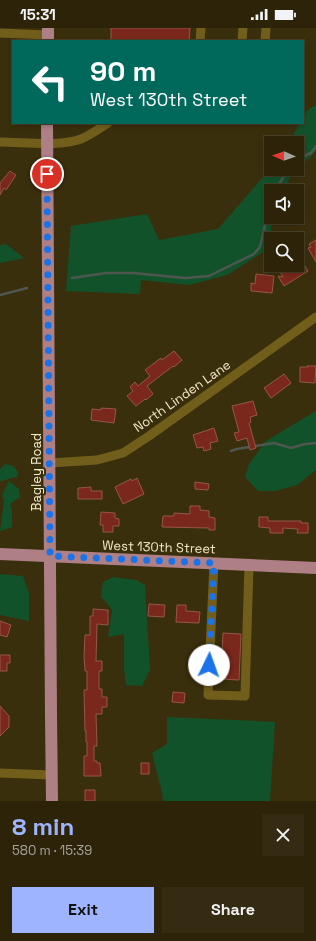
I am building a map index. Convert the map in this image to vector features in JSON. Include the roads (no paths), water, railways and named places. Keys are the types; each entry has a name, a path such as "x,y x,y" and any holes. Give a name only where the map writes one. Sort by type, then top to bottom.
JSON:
{"main road":[{"name":"Bagley Road","path":"46,124 52,801"},
{"name":"West 130th Street","path":"0,554 316,568"}],"street":[{"path":"200,40 201,28"},
{"path":"242,40 243,28"},
{"path":"265,40 266,28"},
{"path":"0,33 48,35"},
{"path":"0,142 46,143 82,139 106,124"},
{"name":"North Linden Lane","path":"50,463 97,460 123,453 316,317"},
{"path":"214,563 208,695 245,696 249,565"},
{"path":"0,773 52,775"}],"waterway":[{"path":"304,156 311,153 316,146"},
{"path":"279,184 284,176"},
{"path":"72,278 106,273 133,273 185,278 209,276 254,254 260,247 265,224"},
{"path":"0,295 27,288"},
{"path":"231,451 274,443 291,448 316,443"}]}
